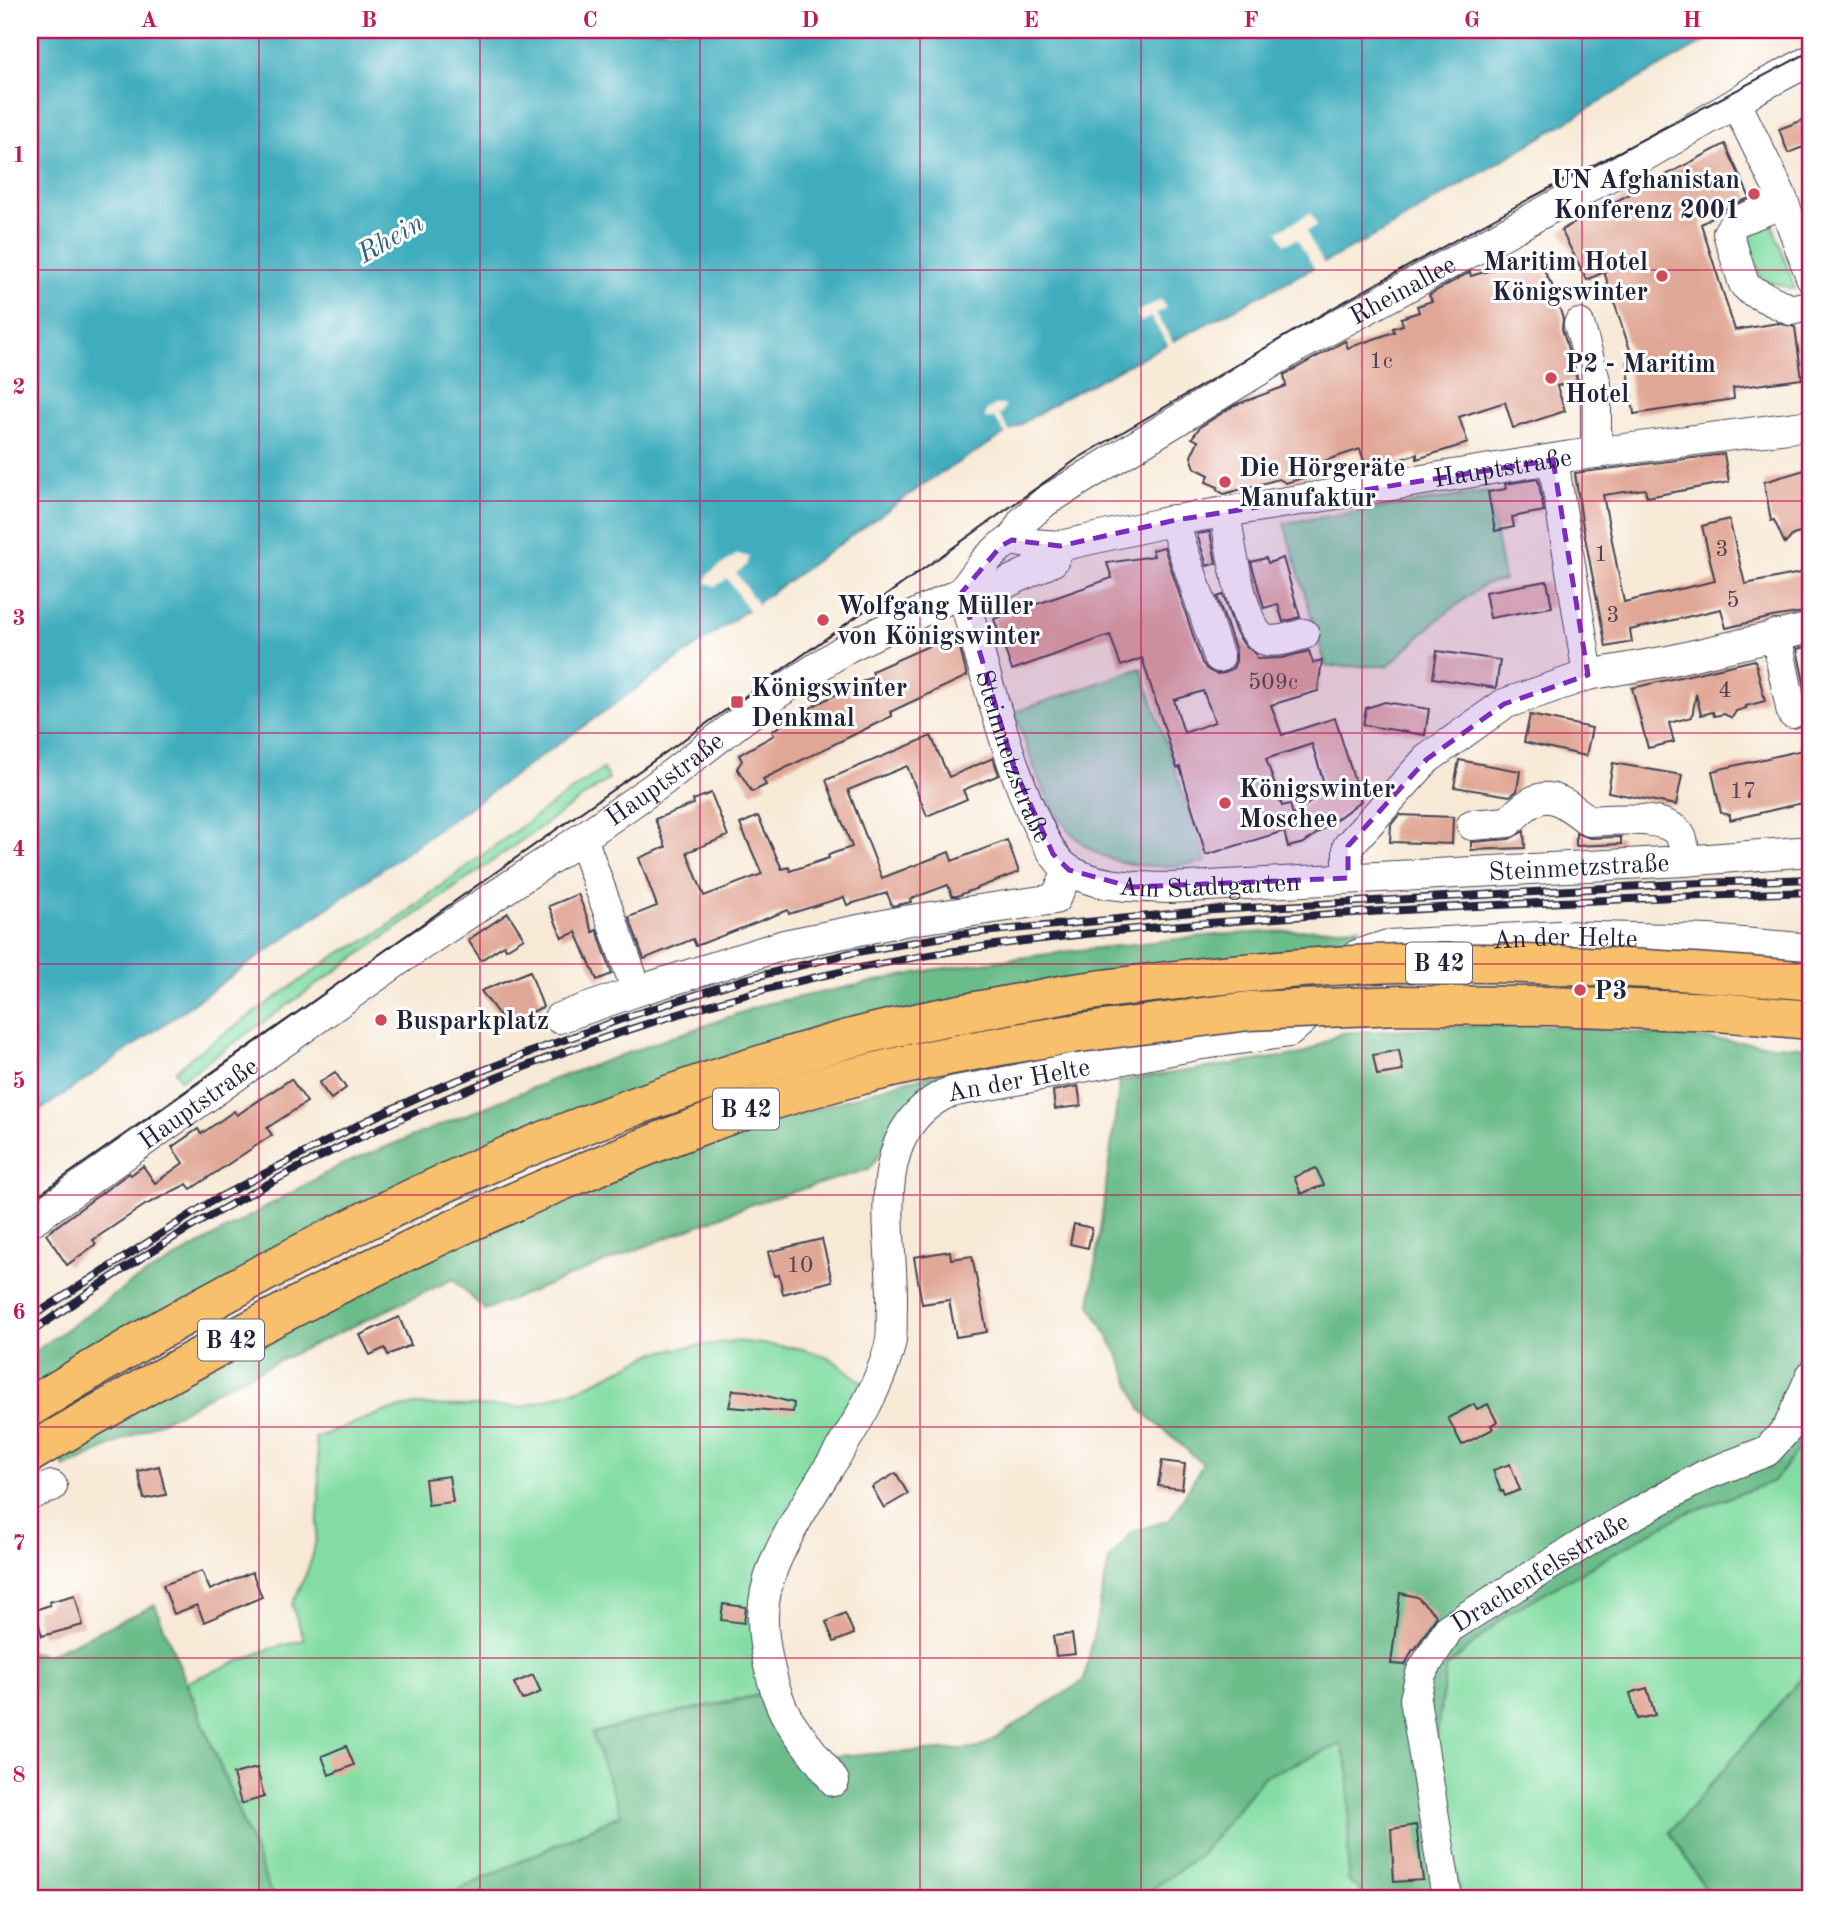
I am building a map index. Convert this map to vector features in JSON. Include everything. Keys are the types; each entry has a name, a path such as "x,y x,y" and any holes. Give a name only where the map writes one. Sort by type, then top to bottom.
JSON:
{"highway":[{"name":"B 42","path":"30,1407 178,1321 407,1201 611,1116 725,1076 831,1044 907,1025 1067,994 1259,972 1398,963 1550,964 1811,981"},
{"name":"B 42","path":"30,1453 198,1356 437,1236 638,1149 737,1112 842,1080 989,1047 1248,1012 1400,1005 1549,1006 1718,1012 1811,1020"}],"street":[{"name":"Rheinallee","path":"1012,540 1023,521 1046,500 1297,347 1615,173 1756,89 1811,60"},
{"path":"1736,103 1784,203 1811,277"},
{"path":"1784,203 1735,222 1728,233 1744,284 1750,290 1791,310 1811,305"},
{"path":"1578,324 1595,384 1596,453"},
{"name":"Hauptstraße","path":"30,1222 406,955 656,786 772,696 837,654 962,592 985,561 1012,540 1060,546 1174,520 1596,453 1811,425"},
{"path":"1553,460 1588,675"},
{"path":"1225,512 1236,570 1252,626 1259,636 1267,640 1304,634"},
{"path":"1174,520 1219,657"},
{"path":"962,592 987,592 1054,561 1060,546"},
{"name":"Steinmetzstraße","path":"962,592 1014,768 1041,834 1053,854 1069,870"},
{"path":"1348,878 1348,846 1427,759 1504,704 1588,675 1668,661 1811,628"},
{"path":"1776,635 1792,713"},
{"path":"1472,825 1508,822 1527,803 1547,796 1567,804 1589,821 1634,819 1670,826 1682,838 1684,861"},
{"path":"582,838 637,991"},
{"name":"Steinmetzstraße","path":"1348,878 1684,861 1811,851"},
{"path":"559,1018 783,945 904,921 1055,898 1069,870"},
{"name":"Am Stadtgarten","path":"1069,870 1101,881 1132,887 1157,888 1348,878"},
{"name":"An der Helte","path":"834,1781 786,1715 763,1641 766,1588 776,1556 872,1394 891,1343 892,1286 888,1221 891,1162 901,1137 923,1110 946,1094 1196,1045 1289,1032 1305,1018 1329,984 1357,955 1388,945 1558,936 1709,940 1811,949"},
{"name":"Drachenfelsstraße","path":"1447,1898 1415,1699 1421,1674 1449,1628 1599,1534 1705,1475 1767,1451 1788,1428 1811,1376"}],"highlighted area":[{"path":"1553,460 1588,675 1504,704 1427,759 1348,846 1348,878 1132,887 1069,870 1053,854 1014,768 962,592 1001,546 1012,540 1060,546 1176,520"}],"green space":[{"path":"1770,218 1795,289 1762,280 1745,234"},
{"path":"1488,492 1504,580 1485,584 1436,621 1388,666 1326,666 1284,523"},
{"path":"1141,668 1206,862 1162,866 1126,863 1097,853 1075,836 1057,814 1028,751 1015,712"},
{"path":"603,769 609,779 181,1080 175,1071 194,1055 341,952 392,924 520,827"},
{"path":"1360,927 1336,953 831,1028 30,1388 30,1355 131,1283 339,1166 557,1078 765,1004 931,970 1071,951 1215,935"},
{"path":"1521,1023 1811,1048 1811,1432 1774,1481 1682,1515 1507,1614 1446,1668 1434,1756 1461,1898 1369,1898 1348,1880 1349,1770 1341,1744 1263,1777 1201,1854 1140,1898 442,1898 621,1815 592,1734 638,1721 777,1692 816,1757 980,1748 1084,1680 1109,1561 1132,1532 1170,1520 1203,1464 1142,1411 1118,1354 1090,1305 1120,1081 1302,1054 1341,1033"},
{"path":"1158,1042 916,1105 869,1169 752,1204 485,1310 453,1279 221,1388 183,1411 64,1468 58,1448 396,1267 649,1162 908,1080 1033,1057"},
{"path":"734,1341 798,1348 829,1357 864,1384 775,1556 776,1691 592,1733 621,1814 441,1898 273,1898 187,1682 269,1649 304,1640 292,1605 309,1567 315,1542 319,1480 315,1438 383,1412 415,1405 523,1407 584,1387 656,1352"},
{"path":"1811,1432 1811,1667 1670,1832 1711,1898 1461,1898 1434,1756 1446,1668 1507,1614 1682,1515 1774,1481"},
{"path":"155,1605 273,1898 30,1898 30,1652 48,1655"},
{"path":"1811,1667 1811,1898 1711,1898 1670,1832"},
{"path":"1342,1744 1349,1770 1349,1880 1369,1898 1140,1898 1201,1854 1263,1777"}],"water":[{"name":"Rhein","path":"30,30 1725,30 1382,232 1062,399 930,480 30,1117"}],"pier":[{"path":"1310,213 1317,225 1306,232 1325,266 1316,271 1297,239 1285,244 1278,231"},
{"path":"1161,300 1166,309 1156,314 1174,344 1169,346 1151,317 1141,322 1137,312"},
{"path":"995,405 1005,405 999,415 1011,434 1007,437 995,418 985,418 987,410"},
{"path":"738,554 749,557 746,566 736,573 758,605 749,611 728,579 715,586 706,583 708,574"}],"building":[{"path":"1811,117 1811,144 1788,153 1779,129"},
{"name":"Maritim Hotel Königswinter","path":"1725,144 1750,198 1729,206 1701,224 1735,330 1778,323 1795,327 1802,379 1733,388 1734,399 1634,414 1627,361 1633,359 1604,272 1587,280 1561,230"},
{"path":"1529,259 1531,265 1539,262 1552,285 1563,319 1562,329 1577,380 1557,386 1565,411 1513,428 1505,402 1459,417 1468,443 1417,459 1417,454 1367,470 1360,449 1318,463 1313,475 1286,483 1279,479 1224,494 1217,490 1218,487 1206,482 1209,475 1195,468 1191,456 1198,441 1192,438 1200,427 1235,405 1286,386 1284,375 1345,341 1348,348 1394,332 1393,328 1403,325 1401,318 1419,312 1417,306 1432,301 1429,295 1470,272 1471,276"},
{"path":"1724,454 1729,482 1647,497 1645,489 1603,495 1624,602 1715,581 1702,526 1729,519 1745,584 1811,571 1811,611 1726,628 1721,609 1630,630 1632,642 1606,647 1575,473"},
{"path":"1811,468 1811,530 1793,535 1785,544 1774,520 1771,521 1764,482"},
{"path":"1538,479 1544,511 1512,517 1514,527 1495,531 1488,492 1506,489 1505,484"},
{"path":"1210,532 1216,563 1207,566 1197,534"},
{"path":"1164,547 1202,663 1208,670 1216,674 1225,673 1233,668 1236,661 1236,651 1217,597 1223,595 1235,630 1243,643 1256,654 1257,659 1282,658 1309,651 1313,663 1322,660 1318,691 1271,705 1282,735 1335,718 1361,801 1304,843 1288,847 1284,831 1206,855 1180,767 1177,768 1142,658 1121,666 1110,635 1012,670 994,619 1112,578 1107,563 1154,556 1152,550","holes":["1203,691 1215,722 1184,733 1174,700","1312,744 1326,790 1293,815 1290,804 1282,806 1266,759"]},
{"path":"1266,558 1268,563 1283,558 1300,617 1283,622 1278,604 1264,608 1251,562"},
{"path":"1547,581 1552,607 1490,618 1485,592"},
{"path":"951,636 953,641 957,640 959,644 967,676 890,712 892,716 763,779 766,785 752,792 737,768 742,761 739,755 774,735 772,731 819,703 874,676 872,671"},
{"path":"1811,646 1811,691 1806,692 1797,649"},
{"path":"1437,651 1500,660 1496,688 1433,678"},
{"path":"1755,660 1765,701 1736,711 1732,718 1724,714 1714,716 1713,712 1701,715 1696,694 1692,717 1669,723 1674,742 1648,748 1632,688"},
{"path":"1385,702 1429,709 1425,735 1363,725 1366,708"},
{"path":"1530,715 1592,728 1586,756 1524,742"},
{"path":"931,736 949,777 993,758 999,775 963,790 967,799 927,816 907,766 848,790 882,878 949,852 952,861 1007,840 1019,872 957,896 952,896 948,885 910,899 911,902 892,906 887,893 847,905 844,897 789,914 788,910 696,946 693,939 644,959 629,917 657,906 639,858 666,847 655,819 694,804 693,800 711,793 728,836 687,852 704,896 762,874 740,824 758,816 782,869 789,867 790,871 852,847 826,780"},
{"path":"1811,748 1811,801 1730,820 1730,815 1721,813 1712,771"},
{"path":"1459,760 1520,771 1517,791 1510,796 1454,787"},
{"path":"1613,763 1682,775 1676,805 1608,792"},
{"path":"1399,815 1453,817 1452,844 1390,842 1391,825"},
{"path":"1524,831 1525,848 1471,850 1471,842 1509,839"},
{"path":"1576,833 1590,838 1621,837 1621,844 1576,846"},
{"path":"578,894 593,932 597,930 612,974 597,980 576,932 562,938 549,906"},
{"path":"508,913 524,938 506,949 504,945 481,960 468,940"},
{"path":"530,971 543,1007 506,1024 481,991"},
{"path":"1399,1050 1403,1071 1377,1075 1373,1055"},
{"path":"335,1072 346,1088 331,1099 319,1083"},
{"path":"291,1079 307,1102 267,1128 272,1135 191,1189 187,1184 145,1205 93,1240 96,1244 67,1265 46,1234 129,1173 131,1175 143,1166 155,1183 183,1163 172,1147 198,1129 201,1134 234,1111 237,1115"},
{"path":"1078,1086 1081,1106 1055,1109 1053,1091"},
{"path":"1316,1168 1324,1185 1301,1194 1294,1177"},
{"path":"1074,1224 1092,1228 1088,1248 1070,1244"},
{"path":"822,1239 832,1281 783,1294 779,1275 774,1276 768,1252"},
{"path":"950,1251 951,1259 972,1256 987,1332 956,1337 949,1300 922,1304 914,1257"},
{"path":"399,1317 411,1345 388,1355 385,1348 370,1355 360,1335"},
{"path":"733,1390 794,1403 793,1412 729,1407"},
{"path":"1474,1404 1477,1409 1488,1404 1497,1422 1491,1425 1493,1429 1462,1445 1448,1418"},
{"path":"1162,1461 1185,1464 1182,1489 1158,1486"},
{"path":"1510,1464 1520,1490 1505,1496 1493,1470"},
{"path":"159,1466 166,1495 144,1499 138,1471"},
{"path":"896,1473 908,1494 884,1508 872,1487"},
{"path":"449,1476 453,1502 428,1505 425,1479"},
{"path":"202,1571 210,1590 252,1572 262,1597 204,1622 197,1605 174,1614 163,1585"},
{"path":"1400,1593 1417,1597 1436,1617 1405,1665 1391,1664"},
{"path":"75,1595 83,1625 42,1636 35,1610 50,1605 49,1602"},
{"path":"723,1604 746,1607 744,1623 721,1620"},
{"path":"845,1613 854,1634 834,1642 826,1622"},
{"path":"1072,1634 1075,1654 1056,1656 1053,1636"},
{"path":"533,1675 541,1692 522,1700 514,1683"},
{"path":"1647,1688 1655,1715 1637,1719 1630,1693"},
{"path":"346,1746 354,1765 329,1775 322,1756"},
{"path":"257,1768 264,1797 241,1804 233,1774"},
{"path":"1416,1825 1423,1880 1394,1882 1391,1829"}],"tram line":[{"path":"30,1201 1077,459 1331,309 1529,199 1811,51"}],"railway":[{"path":"30,1318 212,1201 368,1120 440,1087 633,1015 742,980 851,953 961,934 1213,910 1811,879"},
{"path":"30,1333 195,1225 345,1144 410,1114 476,1086 611,1036 748,994 816,977 954,951 1164,926 1431,908 1811,892"}],"place":[{"name":"UN Afghanistan Konferenz 2001","path":"1754,194"},
{"name":"Maritim Hotel Königswinter","path":"1662,276"},
{"name":"P2 - Maritim Hotel","path":"1551,378"},
{"name":"Die Hörgeräte Manufaktur","path":"1225,482"},
{"name":"Wolfgang Müller von Königswinter","path":"823,620"},
{"name":"Königswinter Denkmal","path":"737,702"},
{"name":"Königswinter Moschee","path":"1225,803"},
{"name":"P3","path":"1580,990"},
{"name":"Busparkplatz","path":"381,1020"}]}
